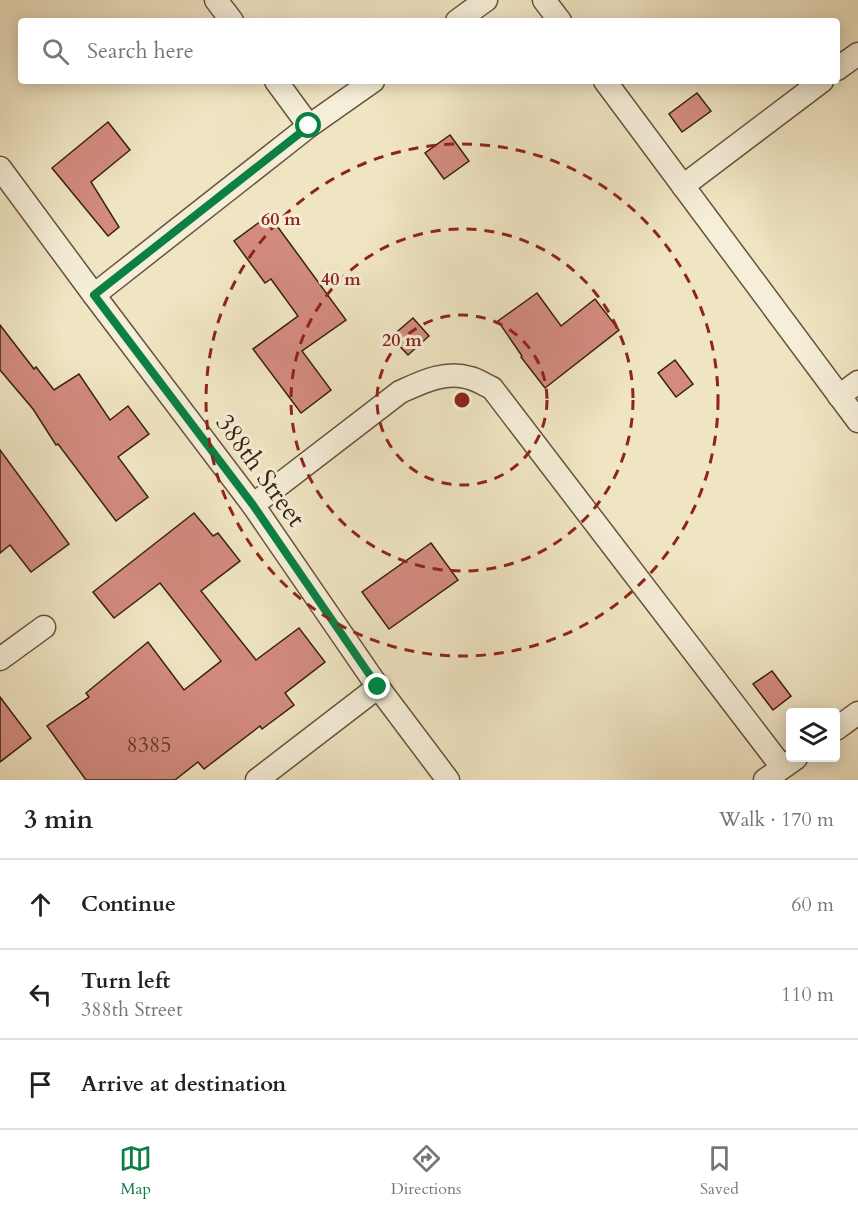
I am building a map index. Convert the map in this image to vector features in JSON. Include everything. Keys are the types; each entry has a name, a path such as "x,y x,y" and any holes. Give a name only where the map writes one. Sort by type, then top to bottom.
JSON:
{"street":[{"path":"216,0 230,18"},
{"path":"461,18 486,0"},
{"path":"544,0 558,18"},
{"path":"840,67 858,54"},
{"path":"278,84 309,126"},
{"path":"94,295 309,126 369,84"},
{"path":"607,84 858,421"},
{"path":"683,186 818,84"},
{"name":"388th Street","path":"0,168 253,505 378,687 448,780"},
{"path":"253,505 400,392 423,381 446,375 470,377 492,388 781,768"},
{"path":"839,396 858,382"},
{"path":"0,659 44,627"},
{"path":"256,780 378,687"},
{"path":"840,726 858,713"}],"building":[{"path":"697,93 711,111 682,132 669,114"},
{"path":"108,122 130,150 91,182 119,227 108,236 52,168"},
{"path":"450,135 469,161 444,179 425,153"},
{"path":"269,215 346,320 302,351 331,390 301,413 253,349 298,316 271,279 265,283 234,241"},
{"path":"537,293 561,326 595,299 619,330 545,388 521,357 498,321"},
{"path":"413,318 429,336 408,355 391,337"},
{"path":"0,325 34,369 36,367 54,390 79,374 110,420 128,406 149,434 118,457 148,497 116,521 58,444 56,445 33,409 0,370"},
{"path":"675,360 693,384 676,397 658,373"},
{"path":"0,450 69,544 31,572 10,545 0,553"},
{"path":"194,513 213,536 218,533 240,561 201,591 256,660 299,628 325,662 285,693 294,705 262,729 260,726 204,769 198,762 175,780 86,780 47,726 89,697 86,693 148,642 184,690 221,661 160,583 114,618 93,592"},
{"path":"431,543 458,580 389,629 362,592"},
{"path":"772,671 791,696 773,710 753,684"},
{"path":"0,697 31,738 0,762"}],"route":[{"path":"309,126 94,295 253,505 378,687"}]}
